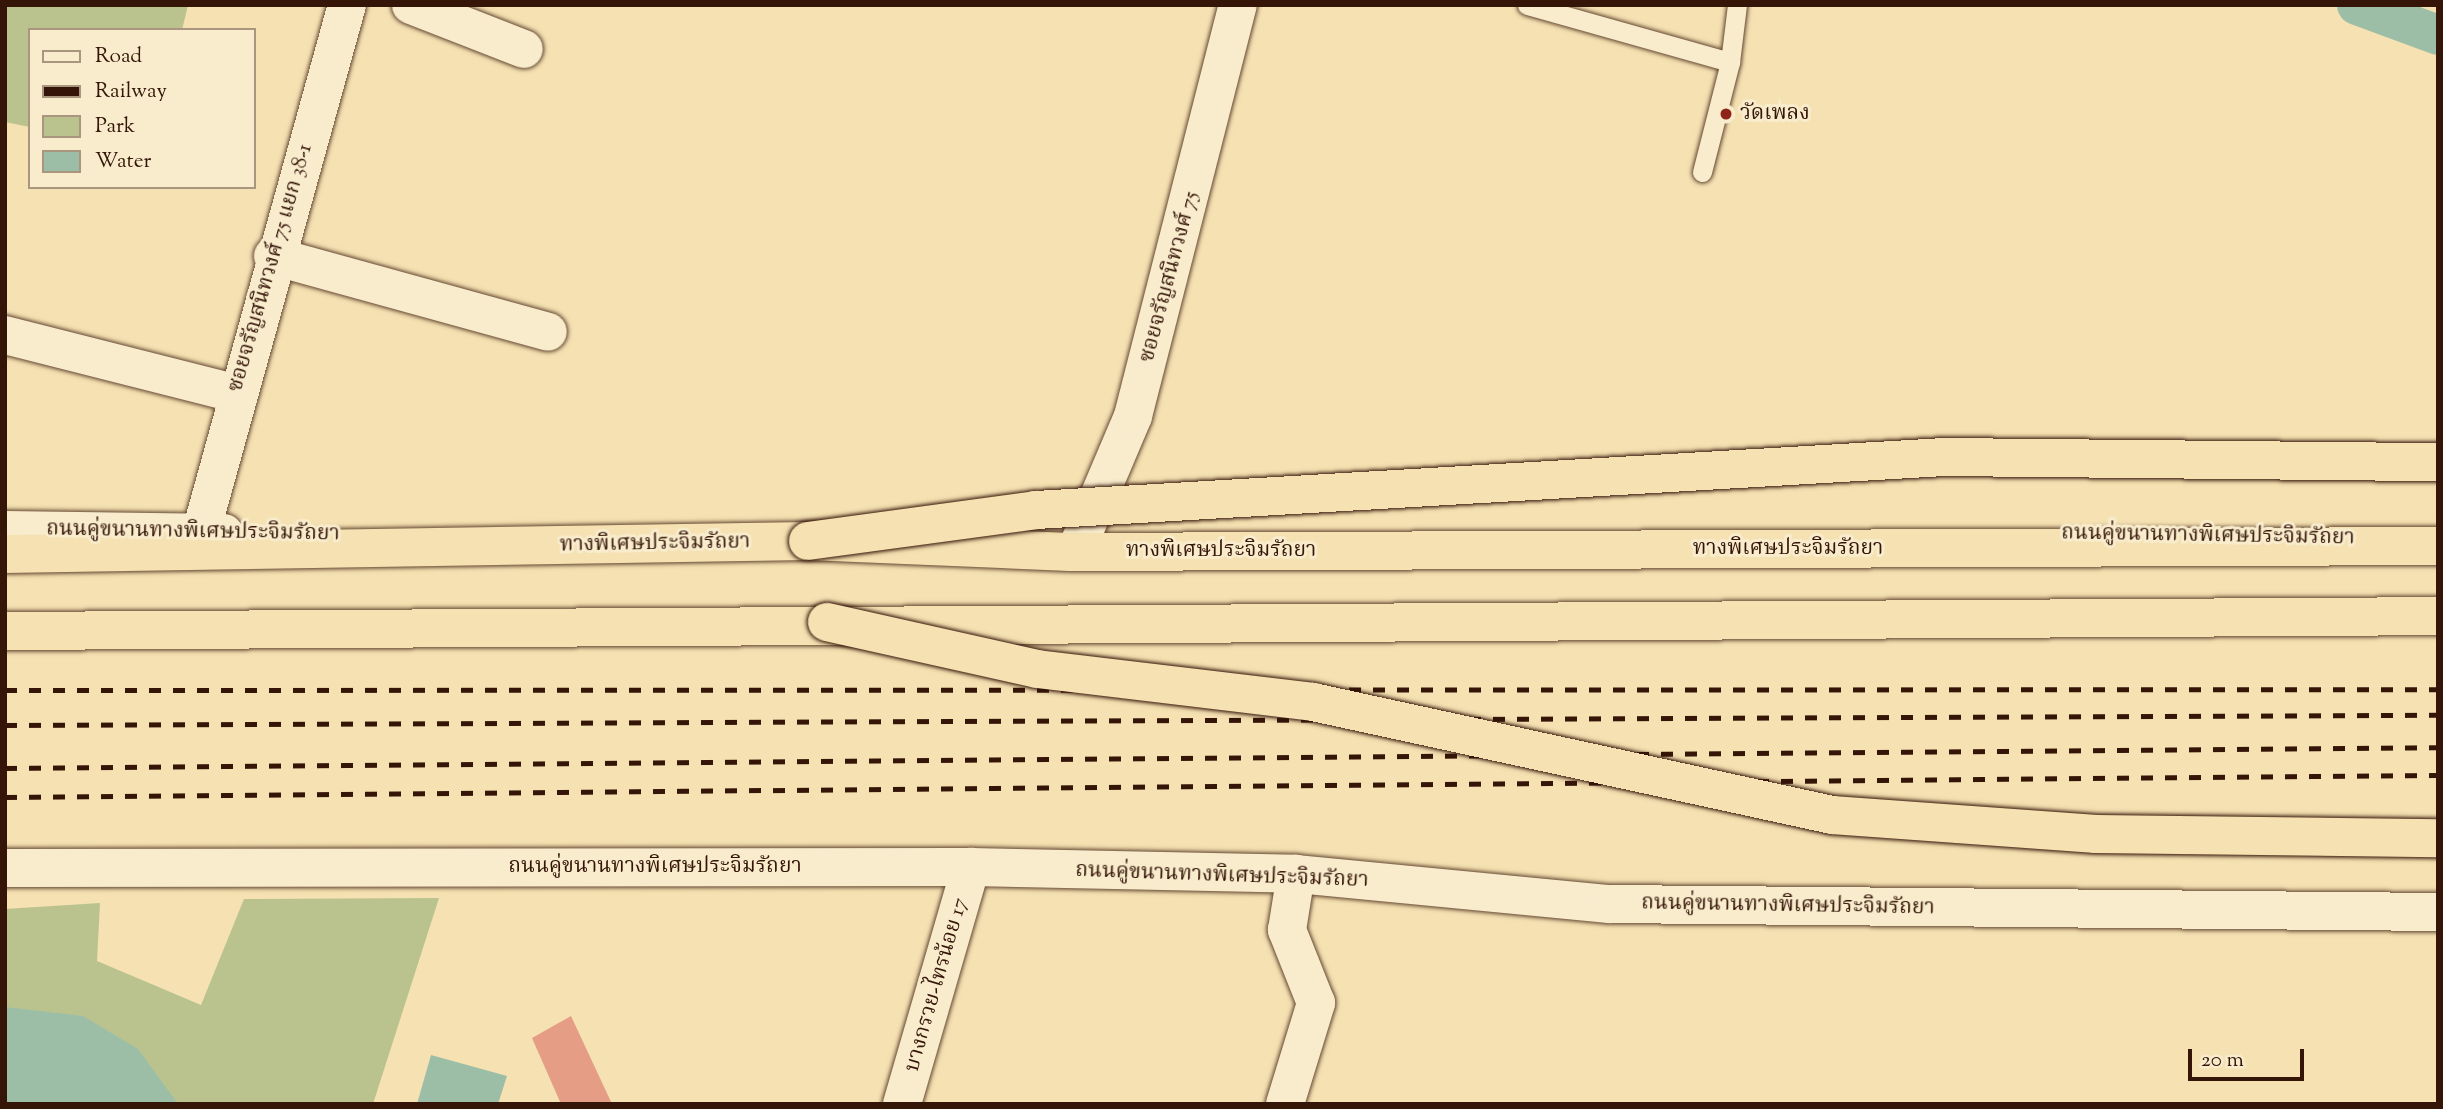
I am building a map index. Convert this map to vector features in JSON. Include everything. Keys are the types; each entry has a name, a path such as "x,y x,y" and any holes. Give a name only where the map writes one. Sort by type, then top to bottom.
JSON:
{"highway":[{"path":"808,541 1036,510 1945,457 2438,462"},
{"name":"ทางพิเศษประจิมรัถยา","path":"5,554 808,541 1070,552 2438,547"},
{"path":"5,631 827,622 2438,616"},
{"path":"827,622 1037,669 1313,702 1832,814 2096,834 2438,838"}],"main road":[{"name":"ซอยจรัญสนิทวงศ์ 75 แยก 38-1","path":"201,532 234,393 347,5"},
{"path":"411,5 524,49"},
{"name":"ซอยจรัญสนิทวงศ์ 75","path":"1080,541 1133,416 1238,5"},
{"path":"273,256 548,332"},
{"path":"5,335 234,393"},
{"name":"ถนนคู่ขนานทางพิเศษประจิมรัถยา","path":"5,530 1080,541 1639,531 2438,538"},
{"name":"ถนนคู่ขนานทางพิเศษประจิมรัถยา","path":"5,868 971,867 1296,874 1609,904 2438,912"},
{"name":"บางกรวย-ไทรน้อย 17","path":"902,1104 971,867"},
{"path":"1285,1104 1316,1003 1287,930 1296,874"}],"lane":[{"path":"1527,5 1730,62"},
{"path":"1702,172 1730,62 1737,5"}],"green space":[{"path":"5,5 188,5 182,28 28,28 28,127 5,122"},
{"path":"439,898 373,1104 5,1104 5,909 100,903 97,961 201,1005 244,899"}],"water":[{"path":"5,1007 83,1016 138,1049 178,1104 5,1104"},
{"path":"431,1055 507,1076 498,1104 417,1104"}],"building":[{"path":"571,1016 612,1104 561,1104 532,1038"}],"waterway":[{"path":"2357,5 2438,35"}],"railway":[{"path":"5,690 2438,689"},
{"path":"5,725 2438,715"},
{"path":"5,768 2438,747"},
{"path":"5,797 2438,775"}],"place":[{"name":"วัดเพลง","path":"1726,114"}]}
